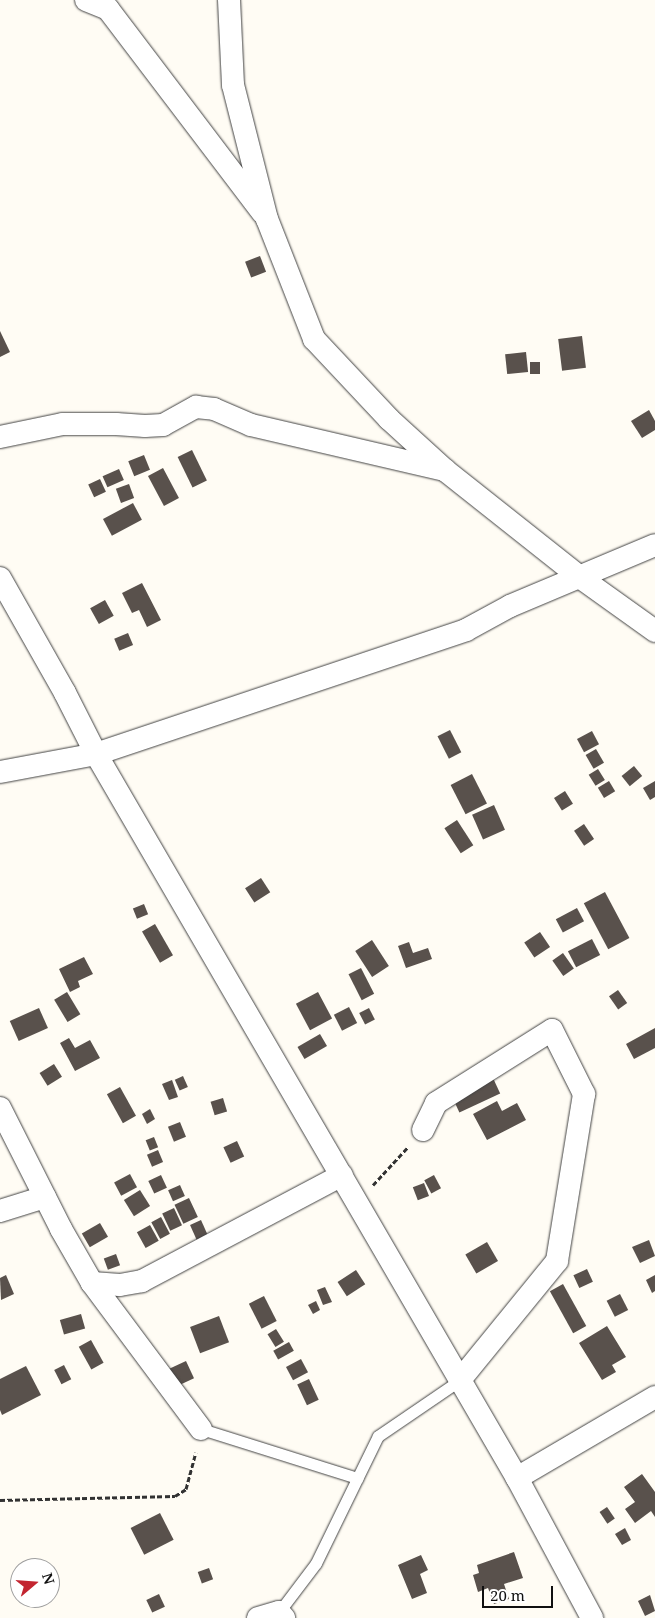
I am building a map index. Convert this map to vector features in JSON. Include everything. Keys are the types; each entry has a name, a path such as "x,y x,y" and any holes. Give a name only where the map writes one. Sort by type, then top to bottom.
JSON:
{"street":[{"path":"86,0 108,9 267,219"},
{"path":"229,0 233,84 267,219 314,339 389,420 446,470 581,578 655,631"},
{"path":"0,437 63,424 163,425 196,407 214,409 251,425 446,470"},
{"path":"0,772 96,754 466,630 510,606 655,546"},
{"path":"0,578 65,694 96,754 517,1478 592,1618"},
{"path":"423,1130 436,1103 552,1030 584,1094 557,1261 460,1380"},
{"path":"0,1108 92,1284 201,1429"},
{"path":"92,1284 120,1285 142,1281 342,1175"},
{"path":"0,1211 45,1197"},
{"path":"517,1478 655,1397"},
{"path":"258,1618 282,1615"}],"lane":[{"path":"282,1615 316,1563 378,1436 460,1380"},
{"path":"201,1429 357,1478"}],"path":[{"path":"358,1203 423,1130"},
{"path":"0,1500 176,1496 186,1489 188,1485 201,1429"}],"building":[{"path":"260,256 266,272 251,278 245,262"},
{"path":"0,331 10,352 0,357"},
{"path":"582,336 586,368 562,371 558,339"},
{"path":"526,352 528,372 507,374 505,354"},
{"path":"530,362 540,362 540,374 530,374"},
{"path":"649,410 655,421 655,430 642,438 631,421"},
{"path":"192,450 207,481 193,488 178,457"},
{"path":"144,455 150,470 134,476 128,461"},
{"path":"163,468 179,498 164,506 148,476"},
{"path":"119,469 124,480 107,487 103,476"},
{"path":"100,479 106,492 94,497 88,484"},
{"path":"129,484 134,498 121,503 116,489"},
{"path":"133,503 142,520 112,536 103,519"},
{"path":"142,583 161,620 147,627 139,610 132,613 122,593"},
{"path":"105,600 114,616 99,624 90,608"},
{"path":"128,633 133,645 119,651 114,639"},
{"path":"450,730 461,752 449,759 438,736"},
{"path":"592,731 599,744 584,752 577,739"},
{"path":"596,749 604,763 594,769 586,755"},
{"path":"634,766 642,776 630,786 622,776"},
{"path":"598,769 605,780 596,786 589,775"},
{"path":"472,774 487,803 466,814 451,785"},
{"path":"609,781 615,791 604,798 598,788"},
{"path":"655,781 655,797 650,800 643,788"},
{"path":"565,791 573,804 562,811 554,798"},
{"path":"494,805 505,830 483,839 472,815"},
{"path":"457,820 473,845 461,853 444,828"},
{"path":"584,824 594,839 584,846 574,831"},
{"path":"261,878 270,892 254,903 245,888"},
{"path":"605,892 629,938 608,949 584,903"},
{"path":"144,904 148,914 137,919 133,908"},
{"path":"577,908 584,921 563,933 556,919"},
{"path":"155,924 173,955 160,963 142,932"},
{"path":"540,932 550,947 534,958 524,943"},
{"path":"592,939 600,955 576,967 568,951"},
{"path":"372,940 389,966 372,977 355,951"},
{"path":"409,942 413,953 428,948 432,959 406,968 398,946"},
{"path":"563,953 574,969 563,976 552,960"},
{"path":"84,957 93,974 78,981 80,987 70,992 59,969"},
{"path":"361,968 374,994 362,1000 349,974"},
{"path":"618,990 627,1003 618,1009 609,996"},
{"path":"67,992 80,1014 68,1022 54,1000"},
{"path":"318,992 332,1018 310,1030 296,1004"},
{"path":"349,1007 357,1023 342,1031 334,1015"},
{"path":"39,1008 48,1028 19,1041 10,1021"},
{"path":"369,1008 375,1020 365,1025 359,1013"},
{"path":"655,1028 655,1048 634,1059 626,1044"},
{"path":"320,1034 327,1046 304,1059 297,1047"},
{"path":"69,1038 75,1048 90,1040 100,1058 75,1071 60,1043"},
{"path":"54,1064 62,1077 48,1086 40,1073"},
{"path":"183,1076 188,1087 180,1091 175,1080"},
{"path":"493,1078 500,1093 459,1112 452,1097"},
{"path":"172,1080 178,1097 169,1100 162,1084"},
{"path":"120,1087 136,1116 123,1123 107,1094"},
{"path":"223,1098 227,1111 215,1115 211,1102"},
{"path":"497,1101 502,1111 517,1103 526,1120 487,1140 473,1114"},
{"path":"150,1109 155,1119 147,1124 142,1114"},
{"path":"180,1122 186,1137 174,1142 168,1127"},
{"path":"154,1137 158,1147 150,1151 146,1140"},
{"path":"237,1141 244,1156 231,1163 223,1147"},
{"path":"158,1150 163,1162 152,1167 147,1155"},
{"path":"130,1174 137,1187 121,1196 114,1182"},
{"path":"161,1175 167,1188 154,1194 148,1181"},
{"path":"434,1175 441,1188 431,1193 424,1180"},
{"path":"424,1183 429,1196 418,1200 413,1187"},
{"path":"180,1185 185,1196 173,1201 168,1190"},
{"path":"140,1190 150,1206 134,1216 124,1200"},
{"path":"189,1198 198,1217 183,1224 174,1205"},
{"path":"174,1208 182,1225 170,1231 162,1213"},
{"path":"161,1217 170,1234 160,1239 151,1222"},
{"path":"201,1220 209,1238 198,1243 190,1225"},
{"path":"100,1223 108,1237 90,1247 82,1234"},
{"path":"150,1225 159,1241 146,1248 137,1232"},
{"path":"649,1240 655,1256 640,1263 632,1247"},
{"path":"487,1242 498,1261 476,1274 465,1254"},
{"path":"116,1254 120,1265 108,1270 104,1258"},
{"path":"587,1269 593,1282 579,1288 573,1275"},
{"path":"356,1270 365,1284 347,1296 338,1282"},
{"path":"6,1275 14,1294 1,1300 0,1278"},
{"path":"655,1275 655,1291 652,1293 646,1280"},
{"path":"563,1284 586,1326 573,1333 550,1291"},
{"path":"325,1287 332,1302 323,1305 317,1290"},
{"path":"620,1294 628,1310 615,1317 607,1301"},
{"path":"264,1296 277,1321 262,1329 249,1304"},
{"path":"316,1301 320,1310 313,1314 308,1305"},
{"path":"81,1314 85,1328 64,1334 60,1320"},
{"path":"219,1316 229,1342 200,1353 190,1327"},
{"path":"607,1326 626,1357 612,1365 616,1372 602,1380 579,1343"},
{"path":"276,1329 284,1342 275,1347 268,1334"},
{"path":"91,1340 104,1363 91,1370 79,1347"},
{"path":"289,1342 294,1351 278,1359 273,1351"},
{"path":"301,1359 308,1372 293,1380 286,1367"},
{"path":"186,1361 194,1378 174,1388 166,1370"},
{"path":"64,1365 71,1379 61,1384 54,1370"},
{"path":"26,1366 41,1395 2,1415 0,1410 0,1379"},
{"path":"309,1379 319,1400 307,1405 297,1384"},
{"path":"642,1474 655,1492 655,1517 651,1511 635,1523 625,1509 635,1502 624,1487"},
{"path":"607,1507 615,1519 607,1524 600,1512"},
{"path":"160,1513 174,1540 144,1555 131,1528"},
{"path":"625,1528 631,1540 622,1545 615,1534"},
{"path":"514,1552 523,1578 504,1584 509,1599 494,1604 488,1588 478,1592 473,1575 479,1573 477,1565"},
{"path":"421,1555 428,1570 420,1574 427,1593 412,1599 398,1565"},
{"path":"209,1568 213,1579 202,1583 198,1572"},
{"path":"159,1594 165,1607 152,1613 146,1600"},
{"path":"650,1595 655,1611 645,1616 638,1601"}]}
